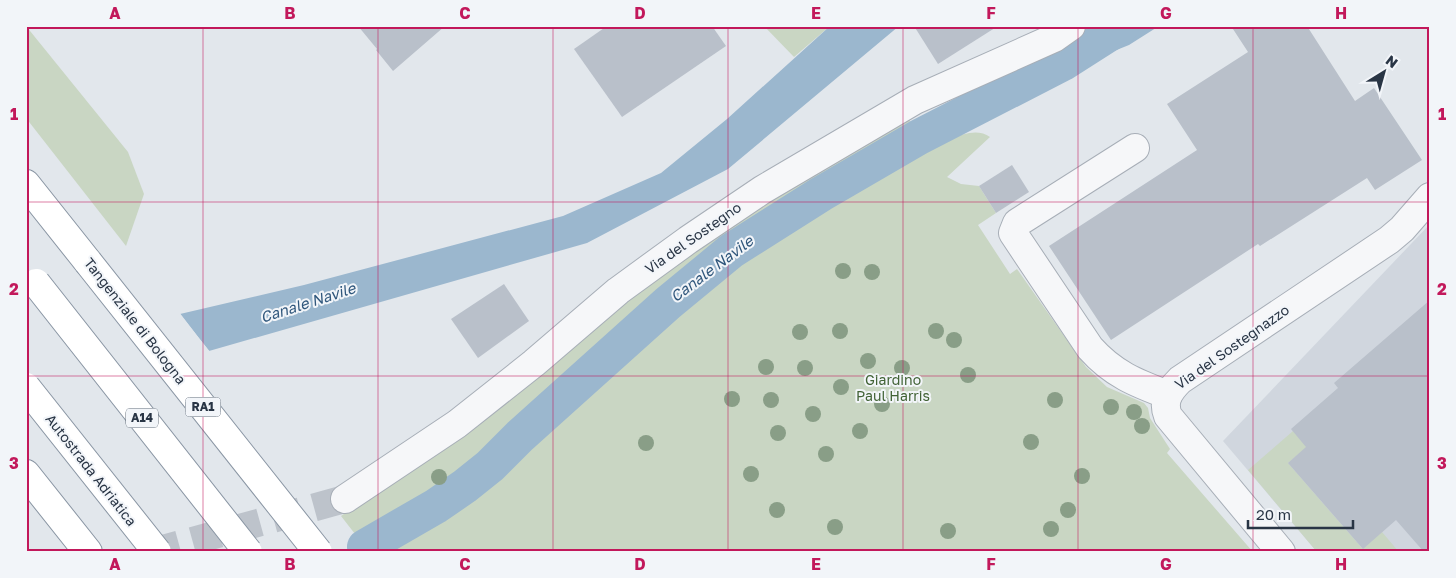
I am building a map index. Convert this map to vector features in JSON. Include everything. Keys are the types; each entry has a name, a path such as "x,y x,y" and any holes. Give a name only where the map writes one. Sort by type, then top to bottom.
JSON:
{"highway":[{"path":"26,176 84,257"},
{"name":"Tangenziale di Bologna","path":"26,184 318,552"},
{"name":"A14","path":"31,277 248,552"},
{"name":"Autostrada Adriatica","path":"26,387 156,552"},
{"path":"26,474 88,552"}],"street":[{"name":"Via del Sostegno","path":"345,499 457,424 534,363 618,292 688,240 762,190 915,100 1054,38 1071,26"},
{"path":"1135,148 1017,223 1013,233 1090,348 1101,360 1117,373 1168,395"},
{"name":"Via del Sostegnazzo","path":"1281,552 1168,416 1165,403 1168,395 1180,380 1389,240 1402,229 1430,197"}],"shaded area":[{"path":"1430,224 1430,552 1317,552 1223,441"}],"green space":[{"path":"26,26 128,152 144,194 126,246 26,118"},
{"path":"764,26 830,26 794,57"},
{"name":"Giardino Paul Harris","path":"906,114 927,151 958,136 967,134 983,134 990,137 947,177 961,184 979,186 996,213 978,225 1010,274 1017,269 1086,367 1107,387 1144,403 1148,408 1150,418 1170,449 1167,453 1253,552 369,552 341,516 688,253"},
{"path":"1293,431 1307,447 1288,463 1362,548 1382,532 1399,552 1317,552 1248,470"}],"water":[{"path":"830,26 899,26 728,169 587,243 209,351 180,314 304,285 563,216 661,173 727,119"},
{"path":"1099,26 1159,26 1129,45 1091,64 1082,35"}],"pier":[{"path":"179,312 211,353 207,352 178,316"}],"building":[{"path":"358,26 445,26 393,71"},
{"path":"607,26 712,26 726,46 622,117 574,49"},
{"path":"914,26 998,26 938,64"},
{"path":"1231,26 1307,26 1355,101 1374,88 1422,160 1375,190 1367,178 1260,246 1258,244 1111,340 1049,246 1197,150 1167,104 1248,52"},
{"path":"1012,165 1029,192 996,213 979,186"},
{"path":"504,284 529,321 478,358 451,319"},
{"path":"1430,300 1430,552 1424,552 1396,520 1363,549 1288,463 1306,447 1291,429 1338,388 1334,383"}],"waterway":[{"name":"Canale Navile","path":"365,547 436,506 490,466 520,436 668,303 731,251 821,194 919,137 1063,63 1121,26"}],"tunnel":[{"path":"152,552 345,499"}]}
